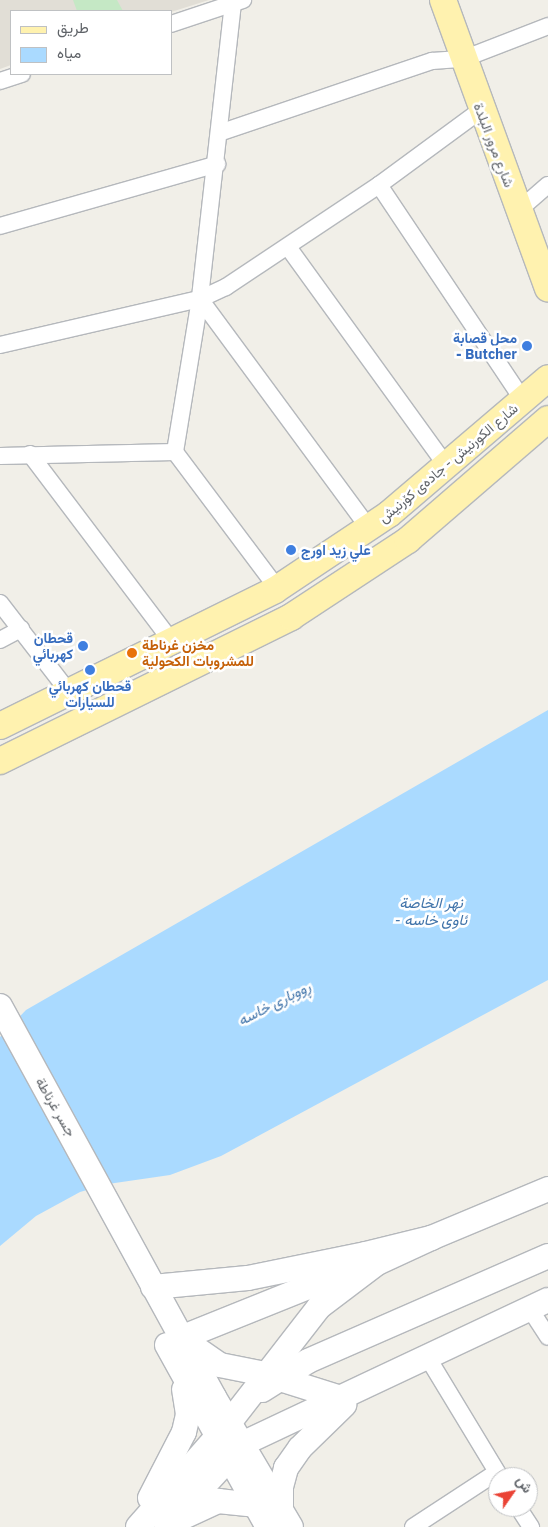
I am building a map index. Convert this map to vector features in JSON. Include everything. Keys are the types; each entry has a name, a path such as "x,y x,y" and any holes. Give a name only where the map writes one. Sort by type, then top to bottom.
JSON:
{"main road":[{"name":"شارع مرور البلدة","path":"443,0 481,110 548,288"},
{"name":"شارع الكورنيش - جادەی کۆرنیش","path":"0,726 68,691 172,642 277,588 369,528 523,400 547,374"},
{"path":"0,761 291,617 408,540 548,419"}],"street":[{"path":"172,24 238,2 218,133 217,164 200,299 174,452 277,588"},
{"path":"218,133 432,61 463,60 548,26"},
{"path":"0,81 19,75"},
{"path":"0,345 200,299 226,287 379,185 481,110"},
{"path":"0,226 217,164"},
{"path":"379,185 523,400"},
{"path":"519,210 548,185"},
{"path":"288,247 446,465"},
{"path":"200,299 369,528"},
{"path":"0,456 174,452"},
{"path":"30,454 172,642"},
{"path":"0,603 68,691"},
{"path":"0,640 21,629"},
{"name":"جسر غرناطة","path":"0,1006 107,1211"},
{"name":"جسر غرناطة","path":"0,1030 107,1211"},
{"path":"181,1338 548,1189"},
{"path":"107,1211 181,1338 222,1430"},
{"path":"107,1211 180,1370 222,1430 280,1521"},
{"path":"153,1287 248,1278 431,1238"},
{"path":"166,1527 234,1451 251,1405 265,1387 271,1374 302,1326 334,1293 377,1263 431,1238"},
{"path":"138,1527 271,1374 308,1361 543,1263"},
{"path":"234,1451 539,1304 548,1337"},
{"path":"181,1338 220,1365 271,1374 350,1396"},
{"path":"428,1358 494,1467"},
{"path":"134,1527 176,1452 187,1423 187,1403 180,1370"},
{"path":"280,1521 283,1477 292,1459 350,1396"},
{"path":"234,1451 254,1505"},
{"path":"413,1527 488,1482"},
{"path":"166,1527 210,1502 231,1500 254,1505 280,1521"}],"shaded area":[{"path":"0,0 209,0 172,12 172,10 10,10 10,65 0,69"}],"green space":[{"path":"73,0 117,0 122,10 77,10"}],"water":[{"name":"نهر الخاصة - ئاوی خاسە","path":"548,710 548,980 221,1156 170,1175 108,1184 80,1192 36,1216 0,1246 0,1037 26,1010"}],"place":[{"name":"محل قصابة - Butcher","path":"527,346"},
{"name":"علي زيد اورج","path":"291,550"},
{"name":"قحطان كهربائي","path":"83,646"},
{"name":"مخزن غرناطة للمشروبات الكحولية","path":"132,653"},
{"name":"قحطان كهربائي للسيارات","path":"90,670"}],"water label":[{"name":"ڕووباری خاسە","path":"274,1003"}]}
